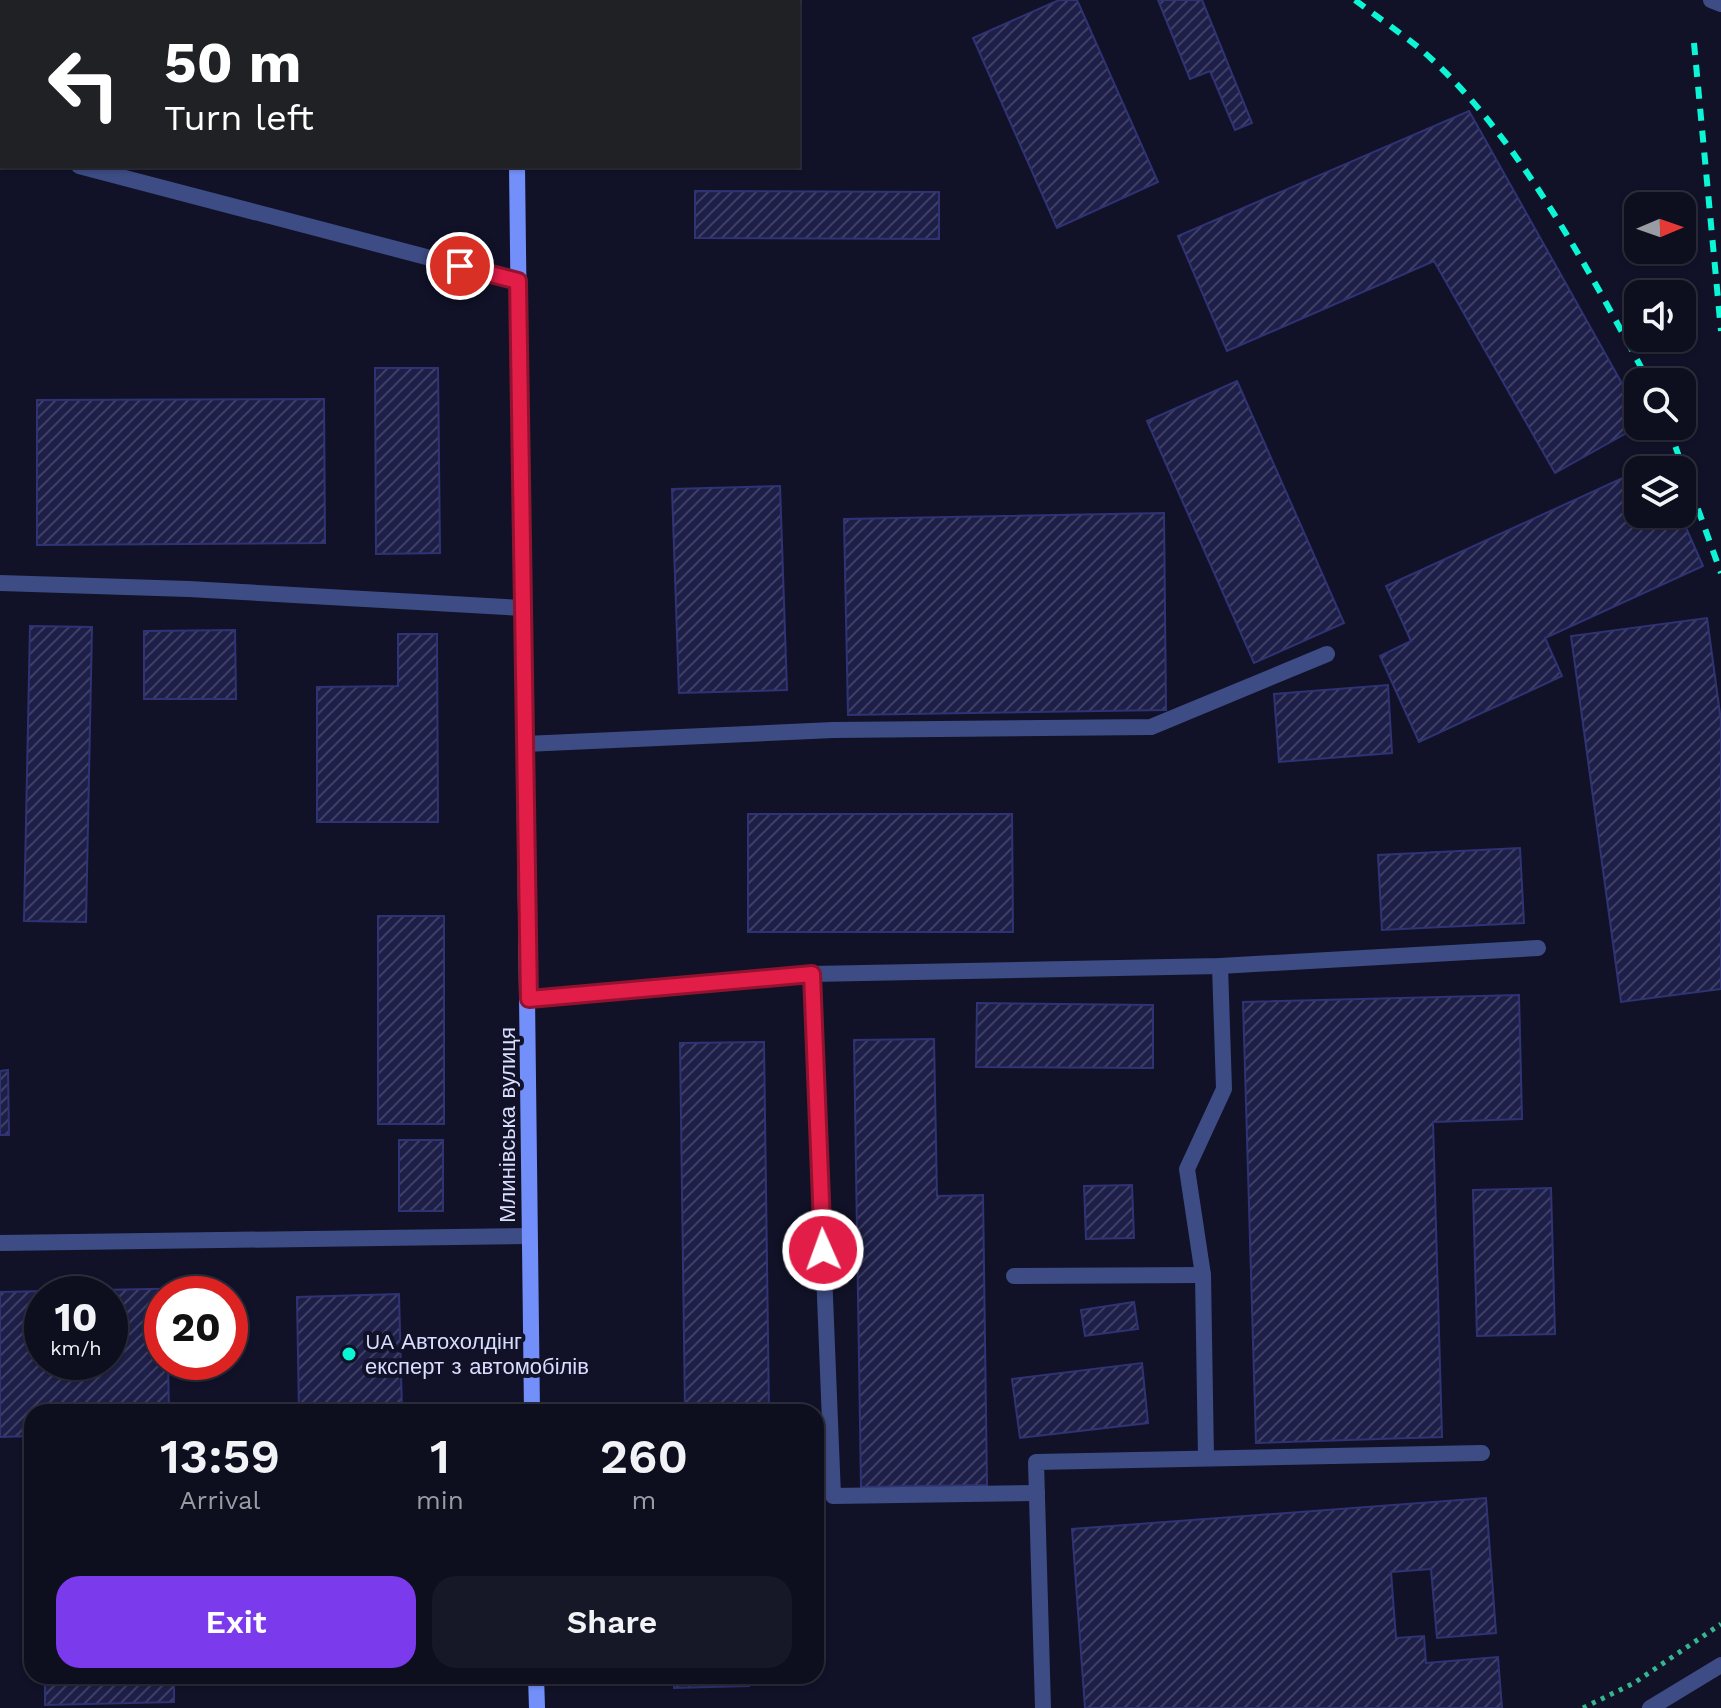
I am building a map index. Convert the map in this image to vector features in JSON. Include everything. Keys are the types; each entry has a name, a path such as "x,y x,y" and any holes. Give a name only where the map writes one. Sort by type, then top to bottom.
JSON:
{"main road":[{"name":"Млинівська вулиця","path":"517,168 532,1404"},
{"path":"536,1684 537,1708"}],"street":[{"path":"1711,0 1721,4"},
{"path":"87,168 518,281"},
{"path":"0,583 189,589 522,608"},
{"path":"525,744 833,730 1151,727 1327,654"},
{"path":"529,999 812,974 1220,966 1538,948"},
{"path":"1206,1458 1203,1275 1187,1169 1224,1089 1220,966"},
{"path":"812,974 833,1496 1037,1493"},
{"path":"0,1243 529,1236"},
{"path":"1014,1276 1203,1275"},
{"path":"1043,1708 1036,1462 1482,1453"},
{"path":"1650,1708 1721,1665"}],"path":[{"path":"1583,1708 1634,1683 1721,1624"}],"building":[{"path":"1059,0 1077,0 1158,182 1057,228 973,38"},
{"path":"1158,0 1202,0 1252,123 1235,130 1210,71 1190,79"},
{"path":"1469,111 1624,387 1624,434 1555,473 1434,261 1227,351 1178,236"},
{"path":"695,191 939,192 939,239 695,238"},
{"path":"375,368 438,368 440,553 376,554"},
{"path":"1237,381 1344,623 1254,663 1147,421"},
{"path":"324,399 325,543 37,545 37,400"},
{"path":"1624,477 1624,528 1686,528 1703,566 1545,638 1562,676 1419,742 1380,656 1411,641 1386,586"},
{"path":"780,486 787,690 679,693 672,489"},
{"path":"1164,513 1166,710 848,715 844,519"},
{"path":"1707,618 1721,721 1721,989 1621,1002 1571,636"},
{"path":"30,626 92,627 86,922 24,921"},
{"path":"235,630 236,699 144,699 144,631"},
{"path":"398,634 437,634 438,822 317,822 317,687 398,686"},
{"path":"1388,685 1392,753 1279,762 1274,694"},
{"path":"748,814 1012,814 1013,932 748,932"},
{"path":"1520,848 1524,923 1382,930 1378,855"},
{"path":"378,916 444,916 444,1124 378,1124"},
{"path":"1519,995 1522,1119 1433,1122 1442,1437 1256,1443 1243,1002"},
{"path":"977,1003 1153,1005 1153,1068 976,1067"},
{"path":"934,1039 937,1196 983,1195 987,1485 861,1487 854,1040"},
{"path":"764,1042 769,1404 685,1404 680,1043"},
{"path":"8,1070 9,1135 0,1135 0,1071"},
{"path":"399,1140 443,1140 443,1211 399,1211"},
{"path":"1132,1185 1134,1238 1086,1239 1084,1186"},
{"path":"1551,1188 1555,1334 1477,1336 1473,1190"},
{"path":"128,1289 144,1289 144,1380 168,1380 169,1404 24,1404 24,1436 0,1437 0,1292 24,1292 24,1380 128,1380"},
{"name":"UA Автохолдінг експерт з автомобілів","path":"399,1294 402,1404 299,1404 297,1297"},
{"path":"1134,1302 1138,1329 1085,1336 1081,1310"},
{"path":"1142,1363 1148,1423 1020,1438 1012,1379"},
{"path":"1486,1498 1496,1633 1437,1638 1431,1569 1391,1572 1396,1638 1424,1636 1426,1663 1498,1657 1502,1708 1085,1708 1072,1529"},
{"path":"45,1684 174,1684 174,1702 45,1705"},
{"path":"674,1684 749,1684 749,1686 674,1688"}],"railway":[{"path":"1355,0 1418,47 1454,81 1487,119 1548,204 1641,368"},
{"path":"1694,43 1721,331"},
{"path":"1673,440 1721,573"}],"place":[{"name":"UA Автохолдінг експерт з автомобілів","path":"349,1354"}],"route":[{"path":"460,266 518,281 529,999 812,974 823,1250"}]}
